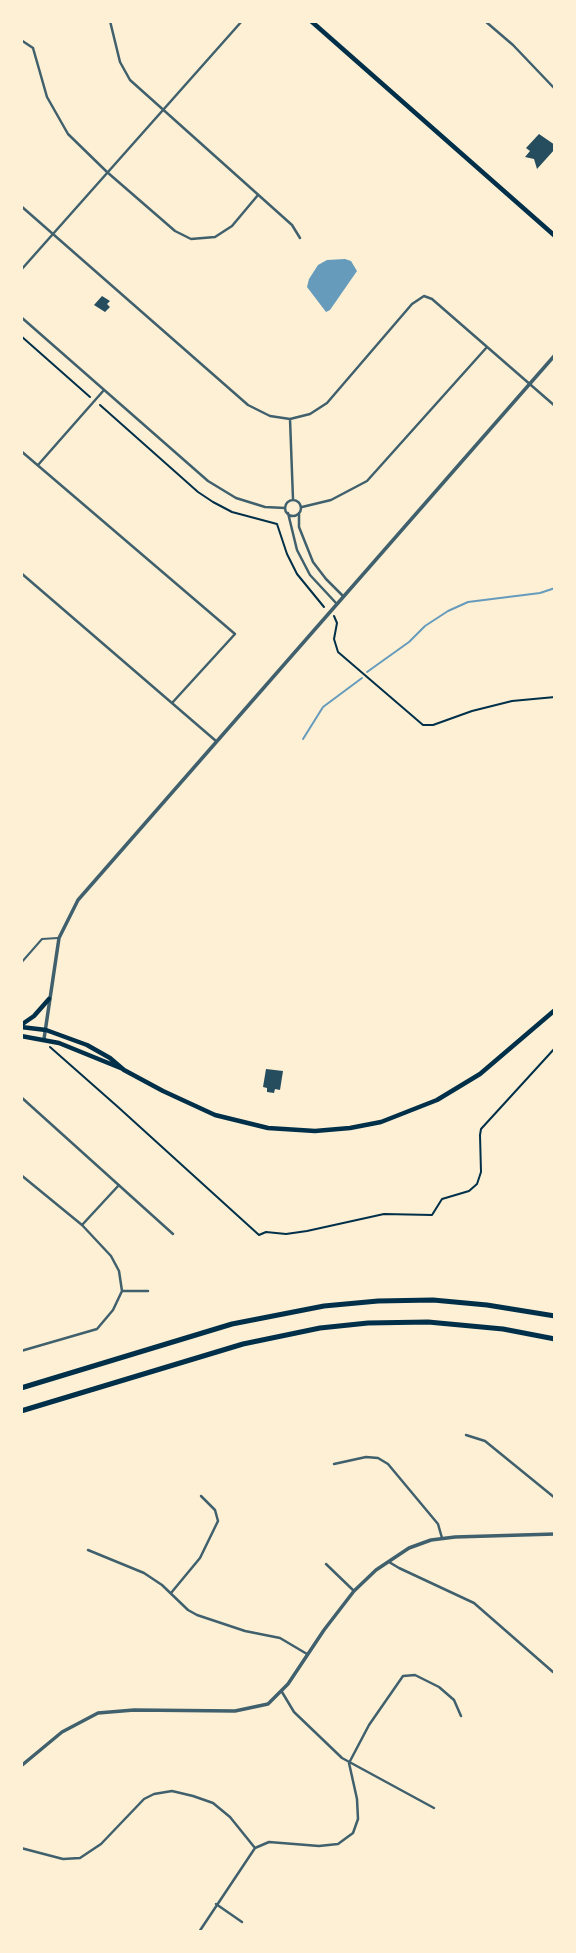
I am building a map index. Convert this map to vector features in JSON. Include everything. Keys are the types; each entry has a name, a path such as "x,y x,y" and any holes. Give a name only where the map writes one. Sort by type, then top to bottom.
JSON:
{"highway":[{"path":"21,1388 232,1324 324,1306 433,1300 555,1316"},
{"path":"21,1411 243,1344 320,1328 368,1323 428,1322 503,1329 555,1339"}],"main road":[{"path":"311,21 555,236"},
{"path":"21,1026 49,999"},
{"path":"21,1036 44,1039 124,1070 195,1107 245,1123 292,1130 351,1128 400,1116 446,1096 480,1074 555,1010"},
{"path":"21,1026 46,1030 87,1045 110,1058 124,1070"}],"street":[{"path":"110,21 125,73 163,111 292,225 300,238"},
{"path":"21,270 242,21"},
{"path":"485,21 555,89"},
{"path":"21,40 33,48 47,97 62,125 107,172 174,231 191,239 207,239 224,233 258,195"},
{"path":"21,206 248,405 270,416 290,419 310,414 327,403 412,304 424,296 432,299 555,405"},
{"path":"21,317 208,481 236,498 265,507 285,508"},
{"path":"343,596 313,562 299,527 302,507 331,500 368,481 487,347"},
{"path":"44,1039 59,938 78,900 555,355"},
{"path":"38,465 104,390"},
{"path":"290,419 293,499"},
{"path":"21,451 235,634 172,703"},
{"path":"293,499 302,507"},
{"path":"285,508 293,499"},
{"path":"285,508 305,567 318,587 336,603"},
{"path":"288,513 295,516 299,513"},
{"path":"21,573 216,741"},
{"path":"21,1097 173,1234"},
{"path":"21,1175 82,1225 111,1255 119,1271 122,1291 113,1310 97,1329 21,1352"},
{"path":"82,1225 119,1185"},
{"path":"122,1291 148,1291"},
{"path":"466,1435 485,1441 555,1498"},
{"path":"334,1464 366,1457 378,1458 388,1464 438,1524 442,1538"},
{"path":"171,1593 200,1558 218,1521 215,1510 201,1496"},
{"path":"21,1766 62,1732 98,1713 134,1710 228,1711 268,1704 282,1692 354,1591 388,1561 414,1546 442,1538 555,1534"},
{"path":"88,1550 136,1569 197,1615 245,1631 279,1638 307,1654"},
{"path":"388,1561 474,1603 553,1672"},
{"path":"326,1564 354,1591"},
{"path":"199,1932 255,1848 269,1842 328,1846 348,1839 356,1827 358,1810 349,1763 369,1725 403,1675 415,1675 439,1687 454,1700 461,1716"},
{"path":"282,1692 301,1719 349,1763 434,1808"},
{"path":"21,1848 63,1860 80,1857 101,1844 140,1802 154,1794 172,1791 213,1803 230,1817 255,1848"},
{"path":"216,1904 242,1922"}],"lane":[{"path":"21,963 42,939 59,938"}],"path":[{"path":"21,336 198,492 232,512 276,524 297,574 324,607"},
{"path":"334,615 337,623 334,639 338,652 423,725 433,725 472,710 513,701 555,697"},
{"path":"47,1046 259,1235 266,1232 286,1234 307,1231 384,1214 432,1215 442,1199 469,1191 477,1184 481,1172 481,1129 555,1048"}],"water":[{"path":"327,260 351,261 357,271 326,312 307,287 309,279 318,265"}],"building":[{"path":"539,134 555,145 555,149 537,169 534,159 525,157 530,151 526,148"},
{"path":"102,296 110,301 107,304 110,307 105,312 94,305"},
{"path":"266,1069 283,1071 280,1090 275,1089 274,1093 267,1092 267,1088 263,1087"}],"waterway":[{"path":"367,672 409,642 425,626 468,602 540,593 555,588"},
{"path":"303,739 323,707 362,678"}]}
